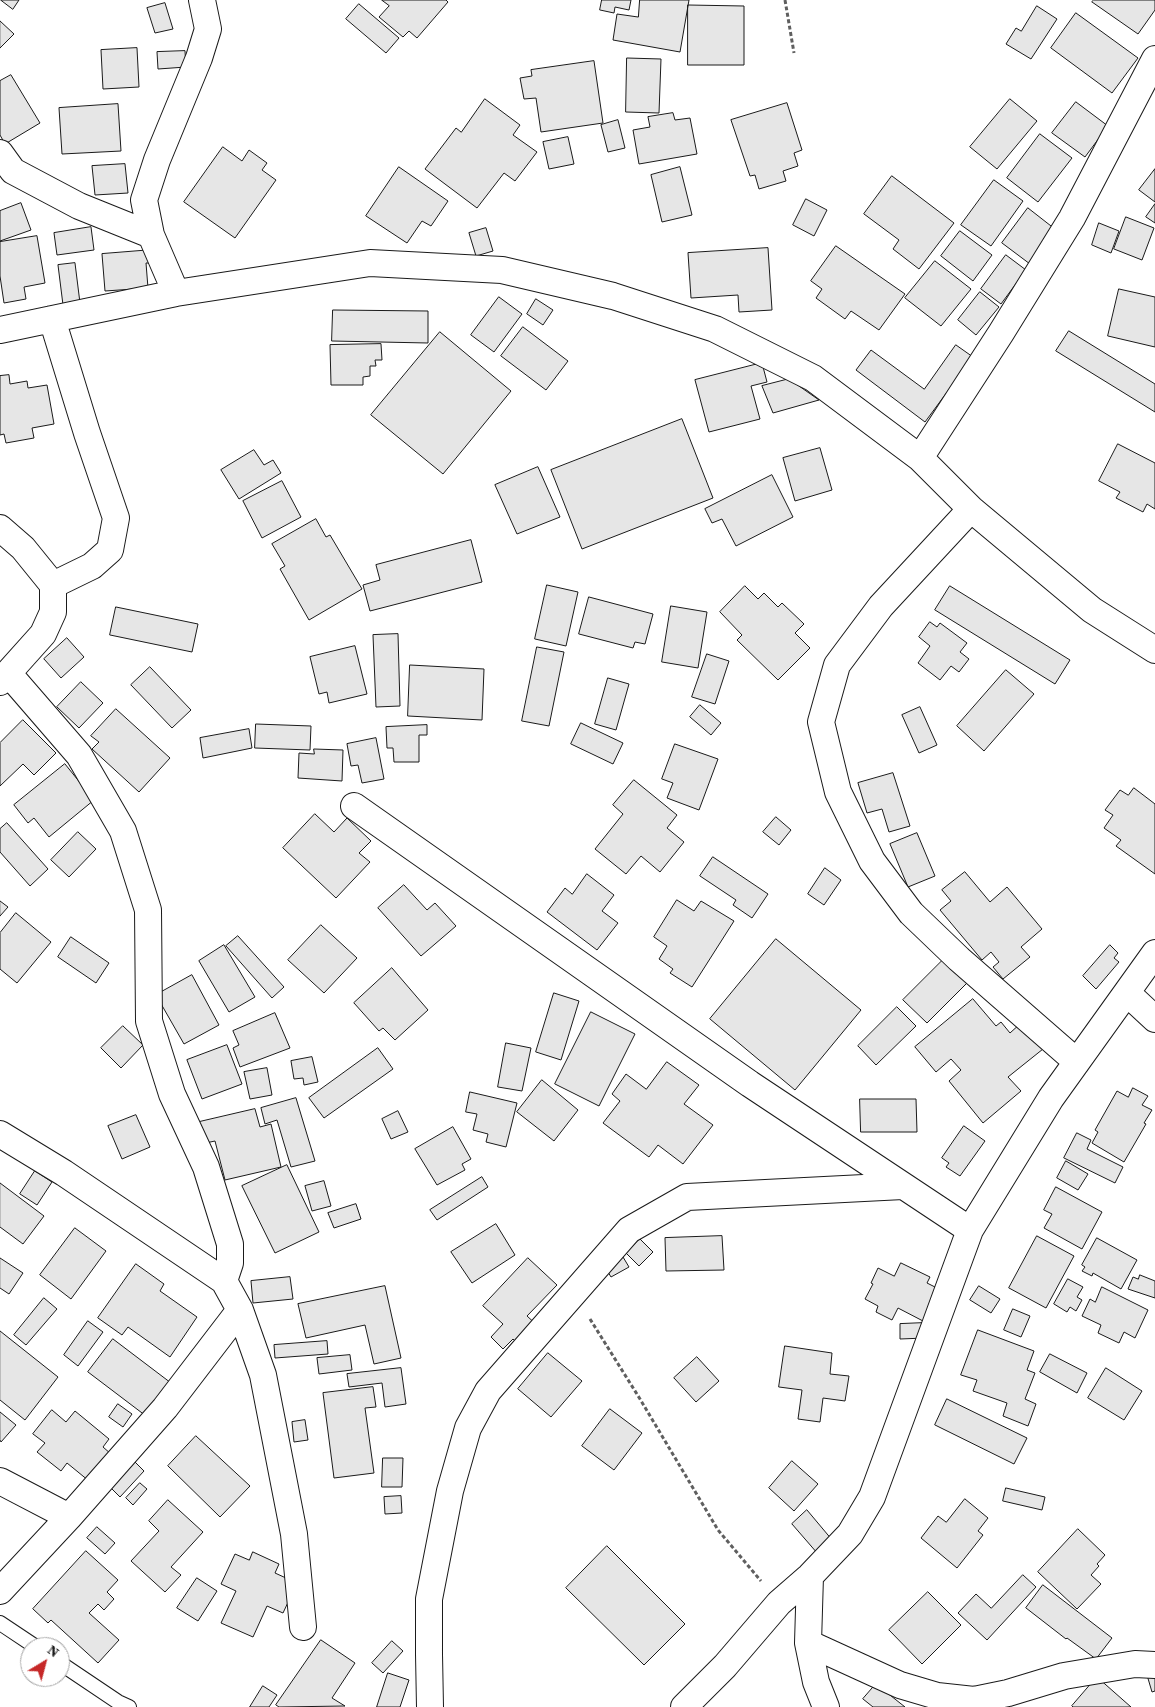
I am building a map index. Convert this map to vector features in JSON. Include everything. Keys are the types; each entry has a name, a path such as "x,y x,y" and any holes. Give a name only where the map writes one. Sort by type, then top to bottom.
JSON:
{"street":[{"path":"176,293 151,235 144,200 157,160 199,58 206,36 208,29 202,0"},
{"path":"920,458 1002,333 1072,218 1155,59"},
{"path":"0,153 14,171 79,206 151,235"},
{"path":"0,330 176,293 370,263 502,270 613,296 715,329 813,378 920,458 971,509 1092,610 1155,650"},
{"path":"52,319 87,433 116,518 110,550 92,566 53,585"},
{"path":"971,509 880,606 837,665 821,722 838,792 872,861 911,913 958,959 1077,1062"},
{"path":"0,528 23,548 53,585 53,612 43,634 4,677 79,756 123,831 148,910 149,1021 172,1094 206,1167 230,1244 230,1263 224,1281"},
{"path":"354,806 750,1084 970,1230"},
{"path":"684,1707 725,1666 779,1603 810,1576 850,1534 872,1497 970,1230 1051,1098 1155,953"},
{"path":"1128,993 1155,1019"},
{"path":"0,1134 64,1173 224,1281 240,1310 263,1375 294,1534 303,1627"},
{"path":"430,1707 428,1654 429,1599 450,1491 468,1428 488,1391 629,1230 687,1197 903,1186"},
{"path":"0,1590 69,1516 164,1408 240,1310"},
{"path":"0,1481 69,1516"},
{"path":"810,1576 808,1643 816,1682 826,1707"},
{"path":"808,1643 900,1685 937,1696 974,1700 1008,1693 1064,1676 1135,1664 1155,1665"}],"lane":[{"path":"0,1623 21,1637"},
{"path":"70,1670 118,1702 129,1707"}],"path":[{"path":"785,0 794,53"},
{"path":"574,1292 718,1530 779,1603"}],"building":[{"path":"1,0 19,0 13,9"},
{"path":"382,0 446,0 448,2 417,38 409,31 403,37 379,17 389,6"},
{"path":"602,0 631,0 629,10 615,7 614,13 600,10"},
{"path":"640,0 689,0 680,52 613,40 617,14 638,17"},
{"path":"1094,0 1155,0 1155,10 1138,34 1092,2"},
{"path":"165,3 173,29 155,33 147,8"},
{"path":"359,4 399,38 386,53 346,19"},
{"path":"688,5 744,6 744,65 688,65"},
{"path":"1037,6 1057,19 1031,59 1006,44 1016,28 1021,31"},
{"path":"1076,13 1138,58 1112,93 1051,48"},
{"path":"0,21 14,34 0,48"},
{"path":"137,48 139,87 103,89 101,50"},
{"path":"185,51 186,67 158,69 157,52"},
{"path":"627,58 661,59 659,113 626,112"},
{"path":"594,61 603,123 541,132 536,98 524,99 520,78 532,76 531,70"},
{"path":"11,75 40,123 5,144 0,135 0,81"},
{"path":"485,99 520,125 513,135 537,152 515,181 504,173 477,208 425,169 456,128 461,132"},
{"path":"1010,99 1037,121 997,169 970,147"},
{"path":"1076,102 1108,126 1085,157 1052,133"},
{"path":"787,103 802,150 794,153 798,166 783,171 786,181 759,189 755,175 750,176 731,120"},
{"path":"118,104 121,151 62,154 59,108"},
{"path":"673,113 675,120 690,118 697,154 639,164 633,130 650,127 648,117"},
{"path":"618,120 625,148 608,152 601,125"},
{"path":"1040,134 1072,158 1038,202 1007,178"},
{"path":"568,137 574,164 549,169 543,142"},
{"path":"223,147 242,161 249,150 267,163 262,170 276,180 235,238 184,202"},
{"path":"125,164 128,193 95,195 92,166"},
{"path":"399,167 448,201 431,226 422,221 407,243 366,216"},
{"path":"680,167 692,215 662,222 651,175"},
{"path":"1155,169 1155,202 1139,190"},
{"path":"892,176 954,223 919,269 893,249 899,240 864,214"},
{"path":"994,180 1023,201 991,246 961,225"},
{"path":"806,199 827,210 814,236 793,225"},
{"path":"21,203 31,230 0,241 0,211"},
{"path":"1155,204 1155,223 1146,217"},
{"path":"1028,208 1060,233 1034,267 1002,243"},
{"path":"1126,217 1154,228 1142,260 1114,249"},
{"path":"1099,223 1119,231 1111,253 1092,245"},
{"path":"91,227 94,250 57,255 54,233"},
{"path":"486,228 493,251 476,256 469,233"},
{"path":"960,231 992,255 973,281 941,256"},
{"path":"37,236 45,283 24,287 26,299 4,303 0,276 0,242"},
{"path":"836,246 905,294 879,330 851,311 845,319 816,298 822,289 811,281"},
{"path":"768,248 772,310 739,312 738,295 691,298 688,253"},
{"path":"152,250 153,263 146,263 148,288 105,291 102,254"},
{"path":"1006,255 1026,270 1001,304 981,289"},
{"path":"935,261 971,289 941,326 905,298"},
{"path":"75,263 80,303 63,305 58,265"},
{"path":"1119,289 1155,297 1155,347 1108,336"},
{"path":"980,292 999,307 976,335 958,320"},
{"path":"499,297 522,314 494,352 471,335"},
{"path":"536,299 553,310 543,325 527,314"},
{"path":"333,310 428,311 428,343 332,341"},
{"path":"523,327 568,361 546,390 501,356"},
{"path":"1069,331 1155,384 1155,412 1056,351"},
{"path":"440,332 511,391 443,474 371,415"},
{"path":"381,344 382,360 375,360 376,366 370,366 370,376 363,377 363,385 331,385 330,345"},
{"path":"956,345 973,357 925,422 856,370 871,350 924,389"},
{"path":"762,363 767,382 751,386 760,419 709,432 695,380"},
{"path":"9,375 10,384 27,381 28,388 47,385 54,424 32,428 34,438 6,443 4,434 0,435 0,376"},
{"path":"789,379 819,400 773,413 762,386"},
{"path":"682,419 713,498 582,549 551,470"},
{"path":"1118,444 1155,463 1155,509 1147,504 1143,512 1116,498 1120,492 1099,481"},
{"path":"820,448 832,490 795,501 783,458"},
{"path":"254,450 264,465 273,460 281,473 239,499 221,470"},
{"path":"538,467 560,517 517,534 495,485"},
{"path":"772,475 793,517 736,546 722,519 712,523 705,509"},
{"path":"282,481 301,517 262,538 243,501"},
{"path":"316,519 326,537 330,535 362,589 309,620 280,569 285,566 272,544"},
{"path":"471,540 482,582 370,611 363,585 380,580 376,565"},
{"path":"547,585 578,592 566,646 535,639"},
{"path":"745,586 758,599 764,593 778,607 782,603 804,624 795,633 810,648 778,680 737,640 742,635 720,612"},
{"path":"950,586 1070,660 1055,684 935,610"},
{"path":"589,597 653,614 645,644 635,642 633,648 579,634"},
{"path":"671,606 707,612 698,668 662,662"},
{"path":"116,607 198,624 192,652 110,635"},
{"path":"930,622 937,627 940,623 967,643 960,652 969,659 959,672 951,666 940,680 918,663 930,646 919,637"},
{"path":"398,634 400,706 376,707 373,635"},
{"path":"67,638 84,657 61,678 44,659"},
{"path":"355,646 367,694 329,703 327,692 319,694 310,657"},
{"path":"537,647 564,652 549,726 522,721"},
{"path":"707,654 729,661 715,704 692,697"},
{"path":"410,665 484,669 482,720 408,716"},
{"path":"150,667 191,710 172,728 131,685"},
{"path":"1006,670 1034,694 984,751 957,726"},
{"path":"608,678 629,684 616,730 595,724"},
{"path":"81,682 103,703 79,728 57,707"},
{"path":"700,705 721,723 711,735 690,717"},
{"path":"920,707 937,745 919,753 902,715"},
{"path":"116,709 170,758 139,792 92,749 99,742 91,736"},
{"path":"23,720 56,753 34,775 23,764 0,786 0,743"},
{"path":"581,723 623,743 613,764 571,744"},
{"path":"256,724 311,726 310,750 255,748"},
{"path":"427,725 427,735 419,735 419,762 394,762 393,748 387,748 386,727"},
{"path":"249,729 252,748 203,758 200,738"},
{"path":"376,738 384,779 362,783 358,765 351,766 347,744"},
{"path":"675,744 718,759 699,810 667,798 673,783 662,779"},
{"path":"314,749 343,750 342,781 298,778 299,753 314,754"},
{"path":"65,764 94,800 49,837 34,818 28,823 14,805"},
{"path":"893,773 910,826 889,832 882,809 867,813 858,783"},
{"path":"634,780 677,815 667,828 684,842 660,872 641,856 626,874 595,849 623,814 613,805"},
{"path":"1134,788 1155,804 1155,874 1116,846 1121,840 1104,828 1113,815 1105,810 1120,790 1128,795"},
{"path":"315,814 334,832 347,818 371,841 359,853 370,862 336,898 283,848"},
{"path":"776,817 791,830 779,845 763,832"},
{"path":"7,823 48,869 30,886 0,852 0,829"},
{"path":"78,832 96,849 69,877 51,860"},
{"path":"917,833 935,876 908,887 890,844"},
{"path":"713,857 768,894 752,918 733,905 736,900 700,876"},
{"path":"825,868 841,880 824,905 808,894"},
{"path":"965,872 990,902 1007,887 1042,929 1021,947 1030,957 1003,979 993,967 999,962 991,952 982,960 940,910 951,901 942,890"},
{"path":"587,874 614,895 602,911 618,923 597,950 547,912 565,888 572,894"},
{"path":"404,885 427,910 435,903 456,926 421,956 378,908"},
{"path":"677,900 694,911 701,901 734,921 692,987 670,973 673,969 659,959 667,946 654,937"},
{"path":"0,901 8,907 0,916"},
{"path":"16,913 51,942 17,983 0,969 0,933"},
{"path":"321,925 357,958 324,993 288,960"},
{"path":"238,936 284,987 272,998 226,946"},
{"path":"71,937 109,963 96,983 58,957"},
{"path":"776,939 861,1010 795,1090 710,1019"},
{"path":"224,945 255,997 229,1012 199,961"},
{"path":"1110,945 1118,953 1114,958 1119,962 1096,989 1083,976"},
{"path":"944,959 968,982 927,1023 903,1000"},
{"path":"392,968 428,1010 395,1040 383,1028 379,1031 354,1003"},
{"path":"192,975 219,1025 184,1044 156,995"},
{"path":"554,993 579,1001 561,1060 536,1052"},
{"path":"973,999 996,1026 1001,1022 1010,1033 1021,1023 1043,1049 1008,1077 1021,1091 983,1123 949,1081 961,1070 951,1059 936,1072 915,1047"},
{"path":"897,1007 916,1026 876,1065 858,1046"},
{"path":"591,1012 635,1034 599,1106 555,1084"},
{"path":"275,1013 290,1048 240,1067 233,1048 239,1045 233,1031"},
{"path":"123,1026 143,1045 121,1068 101,1048"},
{"path":"506,1043 531,1048 522,1091 498,1087"},
{"path":"227,1045 242,1084 202,1099 187,1060"},
{"path":"378,1048 393,1069 324,1118 309,1098"},
{"path":"312,1057 318,1082 304,1085 303,1078 294,1079 291,1061"},
{"path":"667,1062 699,1085 684,1104 713,1125 683,1164 658,1145 649,1157 603,1123 620,1101 612,1094 626,1074 646,1089"},
{"path":"267,1068 272,1095 250,1099 244,1072"},
{"path":"542,1080 578,1110 554,1141 517,1112"},
{"path":"1133,1088 1148,1096 1142,1105 1152,1110 1124,1162 1092,1143 1098,1132 1095,1130 1117,1091 1128,1097"},
{"path":"470,1092 517,1103 506,1147 486,1142 488,1134 473,1130 477,1114 466,1112"},
{"path":"296,1098 315,1161 291,1167 277,1120 265,1124 261,1108"},
{"path":"860,1099 916,1099 917,1132 861,1132"},
{"path":"255,1109 260,1127 271,1124 281,1167 225,1180 215,1141 201,1144 195,1123"},
{"path":"398,1111 408,1132 391,1139 382,1119"},
{"path":"136,1115 150,1147 122,1159 108,1126"},
{"path":"964,1126 985,1141 960,1176 946,1167 949,1163 942,1158"},
{"path":"453,1127 471,1159 462,1164 465,1170 437,1185 415,1149"},
{"path":"1077,1133 1091,1140 1087,1149 1123,1167 1115,1183 1064,1158"},
{"path":"1066,1161 1088,1174 1078,1190 1057,1178"},
{"path":"287,1165 319,1232 275,1253 242,1186"},
{"path":"35,1171 52,1182 37,1205 20,1194"},
{"path":"482,1177 488,1187 437,1220 430,1210"},
{"path":"324,1181 331,1206 312,1211 305,1186"},
{"path":"0,1183 44,1216 23,1244 0,1227"},
{"path":"1056,1187 1102,1212 1082,1249 1044,1228 1052,1214 1044,1210"},
{"path":"356,1204 361,1219 334,1228 328,1213"},
{"path":"496,1224 515,1255 472,1283 451,1252"},
{"path":"75,1228 106,1251 71,1299 40,1275"},
{"path":"722,1236 724,1270 666,1271 665,1238"},
{"path":"1037,1236 1074,1256 1046,1308 1009,1288"},
{"path":"1097,1238 1137,1260 1121,1289 1093,1273 1092,1276 1082,1271 1085,1267 1082,1265"},
{"path":"640,1239 653,1252 639,1266 626,1253"},
{"path":"623,1257 629,1267 611,1277 605,1267"},
{"path":"0,1258 23,1273 9,1294 0,1288"},
{"path":"528,1258 557,1285 527,1316 538,1326 520,1346 513,1339 503,1349 491,1337 503,1324 483,1306"},
{"path":"901,1263 930,1277 927,1283 939,1289 923,1321 898,1308 892,1320 876,1312 878,1306 865,1299 873,1284 871,1283 878,1268 894,1276"},
{"path":"136,1264 164,1284 160,1291 197,1317 170,1357 128,1327 122,1335 98,1318"},
{"path":"1140,1275 1155,1281 1155,1298 1128,1289 1133,1277 1138,1279"},
{"path":"290,1277 293,1299 253,1303 251,1281"},
{"path":"1068,1279 1083,1287 1077,1297 1082,1300 1076,1311 1070,1307 1067,1312 1054,1304"},
{"path":"385,1286 401,1358 374,1364 365,1325 306,1338 298,1304"},
{"path":"979,1286 1000,1299 991,1313 970,1300"},
{"path":"1102,1287 1148,1310 1135,1338 1124,1332 1119,1343 1098,1333 1101,1325 1082,1316 1090,1299 1095,1302"},
{"path":"44,1298 57,1309 26,1345 14,1335"},
{"path":"1013,1309 1030,1316 1021,1337 1004,1330"},
{"path":"88,1321 103,1332 78,1366 64,1355"},
{"path":"924,1323 925,1338 900,1339 900,1324"},
{"path":"978,1330 1034,1351 1027,1370 1035,1373 1025,1399 1036,1404 1028,1426 1003,1416 1007,1403 973,1391 977,1380 961,1375"},
{"path":"0,1331 58,1377 25,1420 0,1400"},
{"path":"113,1339 175,1386 150,1419 88,1372"},
{"path":"327,1341 328,1354 275,1358 274,1345"},
{"path":"785,1346 832,1353 830,1374 849,1376 845,1401 823,1398 820,1422 798,1419 802,1390 779,1387"},
{"path":"548,1353 582,1381 551,1417 518,1389"},
{"path":"1050,1354 1087,1373 1077,1393 1040,1372"},
{"path":"350,1355 352,1370 319,1374 317,1358"},
{"path":"697,1357 719,1381 696,1402 674,1378"},
{"path":"401,1368 406,1404 385,1407 382,1383 349,1387 347,1374"},
{"path":"1106,1368 1142,1391 1124,1420 1088,1398"},
{"path":"373,1387 376,1407 365,1408 374,1473 334,1478 323,1393"},
{"path":"947,1399 1027,1438 1014,1464 935,1425"},
{"path":"118,1404 132,1414 123,1427 109,1417"},
{"path":"610,1409 642,1433 614,1470 582,1446"},
{"path":"52,1410 66,1422 75,1411 109,1439 103,1447 111,1454 89,1481 67,1463 61,1471 37,1452 45,1443 33,1434"},
{"path":"0,1412 16,1425 1,1442 0,1440"},
{"path":"305,1420 308,1440 294,1442 292,1422"},
{"path":"196,1436 250,1486 220,1517 168,1466"},
{"path":"383,1458 403,1458 402,1487 382,1487"},
{"path":"792,1461 818,1484 794,1511 769,1488"},
{"path":"135,1462 144,1471 120,1497 111,1488"},
{"path":"140,1483 147,1489 133,1505 126,1498"},
{"path":"1006,1488 1045,1497 1042,1510 1003,1501"},
{"path":"401,1496 402,1513 385,1514 384,1497"},
{"path":"965,1499 988,1518 978,1531 983,1535 957,1568 921,1538 938,1516 946,1522"},
{"path":"168,1500 203,1532 171,1567 181,1575 165,1592 131,1561 159,1531 149,1521"},
{"path":"807,1510 833,1541 818,1554 792,1524"},
{"path":"97,1527 115,1543 105,1554 87,1538"},
{"path":"1078,1529 1105,1555 1091,1575 1101,1584 1077,1609 1038,1572"},
{"path":"607,1546 685,1624 644,1665 566,1588"},
{"path":"86,1551 118,1580 107,1592 114,1599 104,1610 98,1604 89,1613 119,1640 98,1663 51,1620 48,1623 33,1609"},
{"path":"253,1552 279,1564 275,1573 297,1583 283,1613 267,1606 253,1637 221,1623 236,1591 221,1584 235,1554 249,1560"},
{"path":"1023,1575 1036,1587 987,1640 958,1613 976,1594 991,1608"},
{"path":"197,1578 217,1591 198,1621 177,1608"},
{"path":"1043,1585 1112,1638 1096,1659 1066,1639 1026,1608"},
{"path":"928,1592 961,1625 922,1664 889,1630"},
{"path":"321,1640 355,1663 332,1698 345,1706 279,1707 276,1705"},
{"path":"392,1641 403,1651 383,1673 372,1663"},
{"path":"1155,1672 1155,1691 1152,1692 1147,1675"},
{"path":"388,1673 409,1680 400,1707 377,1707"},
{"path":"1097,1677 1131,1707 1073,1707"},
{"path":"876,1684 905,1707 873,1707 863,1699"},
{"path":"263,1686 277,1695 269,1707 250,1707"}]}
